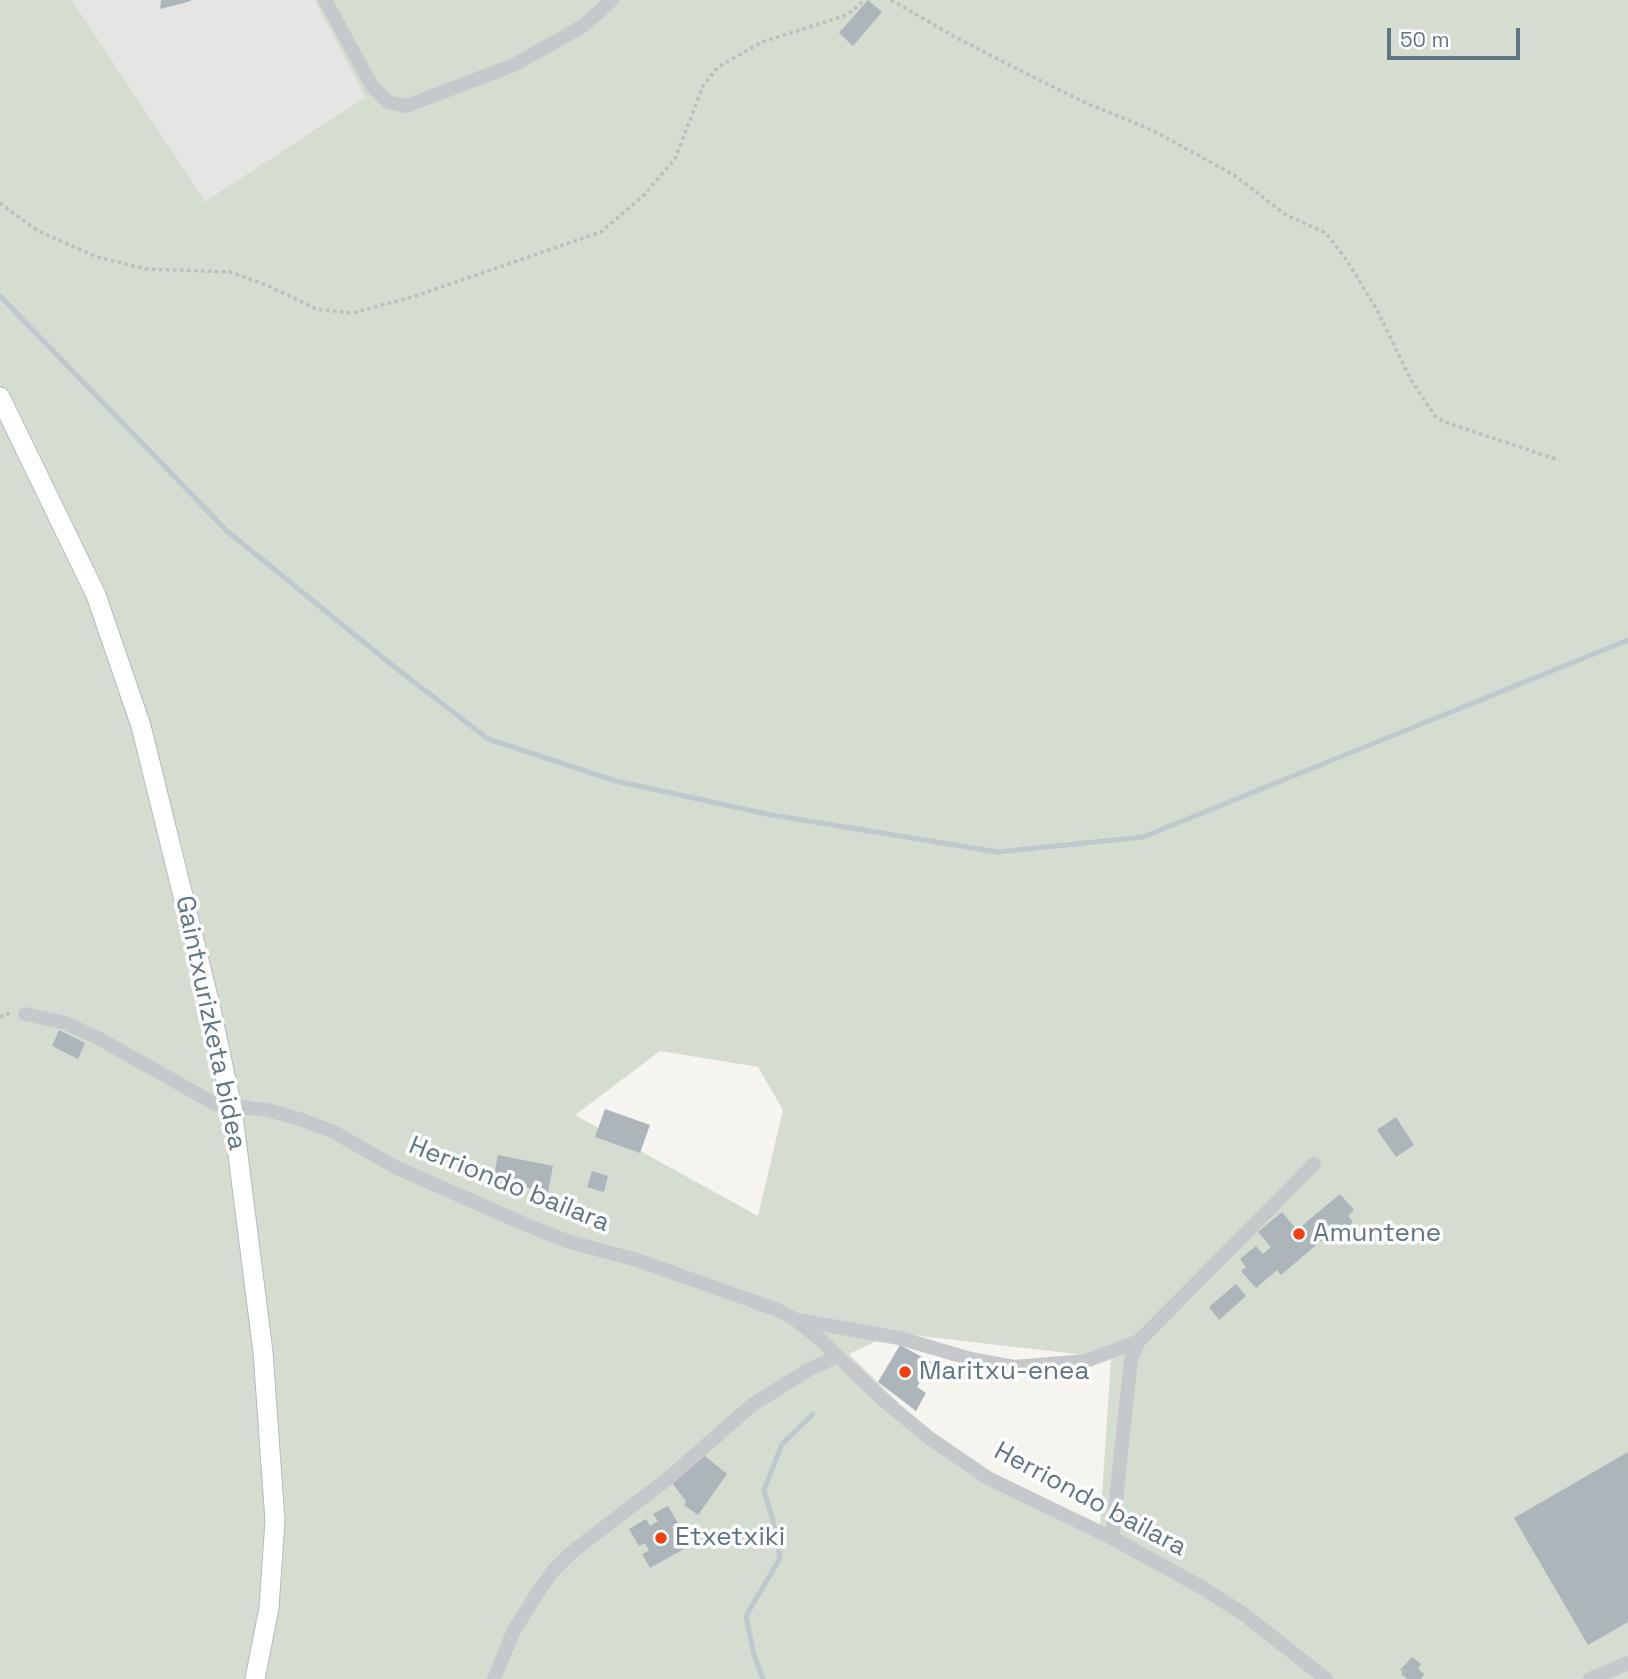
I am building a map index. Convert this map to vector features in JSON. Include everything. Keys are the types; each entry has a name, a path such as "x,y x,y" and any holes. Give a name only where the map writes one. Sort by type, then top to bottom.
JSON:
{"main road":[{"name":"Gaintxurizketa bidea","path":"0,397 96,595 141,726 204,979 232,1108 263,1352 275,1521 269,1608 255,1679"}],"street":[{"path":"325,0 372,86 388,102 406,106 514,65 583,26 612,0"},
{"name":"Herriondo bailara","path":"24,1014 76,1028 149,1065 217,1105 268,1110 302,1120 334,1132 395,1167 528,1226 570,1242 637,1260 778,1310 796,1320 928,1437 988,1478 1112,1538 1203,1588 1245,1615 1326,1679"},
{"path":"1112,1538 1131,1359 1139,1341 1314,1164"},
{"path":"796,1320 899,1338 971,1359 1014,1367 1086,1361 1139,1341"},
{"path":"494,1679 513,1632 536,1594 552,1572 572,1552 670,1477 752,1405 808,1370 838,1356"},
{"path":"1590,1679 1628,1663"}],"path":[{"path":"0,203 38,231 97,257 146,269 230,272 269,286 316,309 352,313 412,296 601,232 643,196 675,159 703,86 719,66 762,42 847,15 865,0"},
{"path":"891,0 1025,73 1086,103 1152,130 1234,175 1286,215 1326,233 1348,262 1377,310 1411,380 1435,416 1445,422 1559,460"}],"shaded area":[{"path":"0,0 72,0 205,201 365,97 314,0 1628,0 1628,1679 0,1679","holes":["660,1051 758,1067 783,1110 758,1216 575,1115","894,1333 1111,1358 1100,1526 949,1453 849,1354"]},
{"path":"72,0 314,0 365,97 204,201"}],"building":[{"path":"161,0 191,0 191,1 160,9"},
{"path":"868,0 882,12 853,46 839,33"},
{"path":"59,1030 85,1043 78,1059 52,1046"},
{"path":"605,1109 650,1125 640,1153 595,1137"},
{"path":"1396,1117 1414,1145 1396,1157 1377,1130"},
{"path":"498,1155 553,1166 548,1192 493,1181"},
{"path":"592,1171 608,1176 604,1192 587,1187"},
{"name":"Amuntene","path":"1340,1194 1354,1210 1348,1216 1353,1222 1331,1241 1327,1236 1281,1275 1277,1270 1256,1288 1241,1271 1246,1267 1240,1259 1256,1246 1263,1254 1271,1247 1258,1232 1282,1212 1297,1230"},
{"path":"1236,1284 1246,1296 1219,1320 1209,1307"},
{"name":"Maritxu-enea","path":"900,1345 931,1362 917,1387 926,1393 916,1411 878,1382"},
{"path":"1628,1452 1628,1622 1588,1645 1514,1518"},
{"path":"705,1456 727,1474 698,1515 684,1505 686,1501 672,1483"},
{"name":"Etxetxiki","path":"668,1506 678,1523 672,1527 676,1533 682,1530 691,1545 650,1568 642,1554 649,1551 645,1543 639,1546 629,1529 646,1519 650,1526 658,1521 653,1514"},
{"path":"1412,1657 1421,1664 1418,1669 1424,1674 1421,1679 1407,1679 1401,1674 1403,1672 1400,1670"}],"waterway":[{"path":"0,296 227,531 488,739 616,781 771,815 998,852 1143,837 1628,640"},
{"path":"763,1679 754,1655 746,1616 780,1558 764,1490 782,1444 813,1414"}],"place":[{"name":"Amuntene","path":"1299,1234"},
{"name":"Maritxu-enea","path":"905,1372"},
{"name":"Etxetxiki","path":"661,1538"}]}
